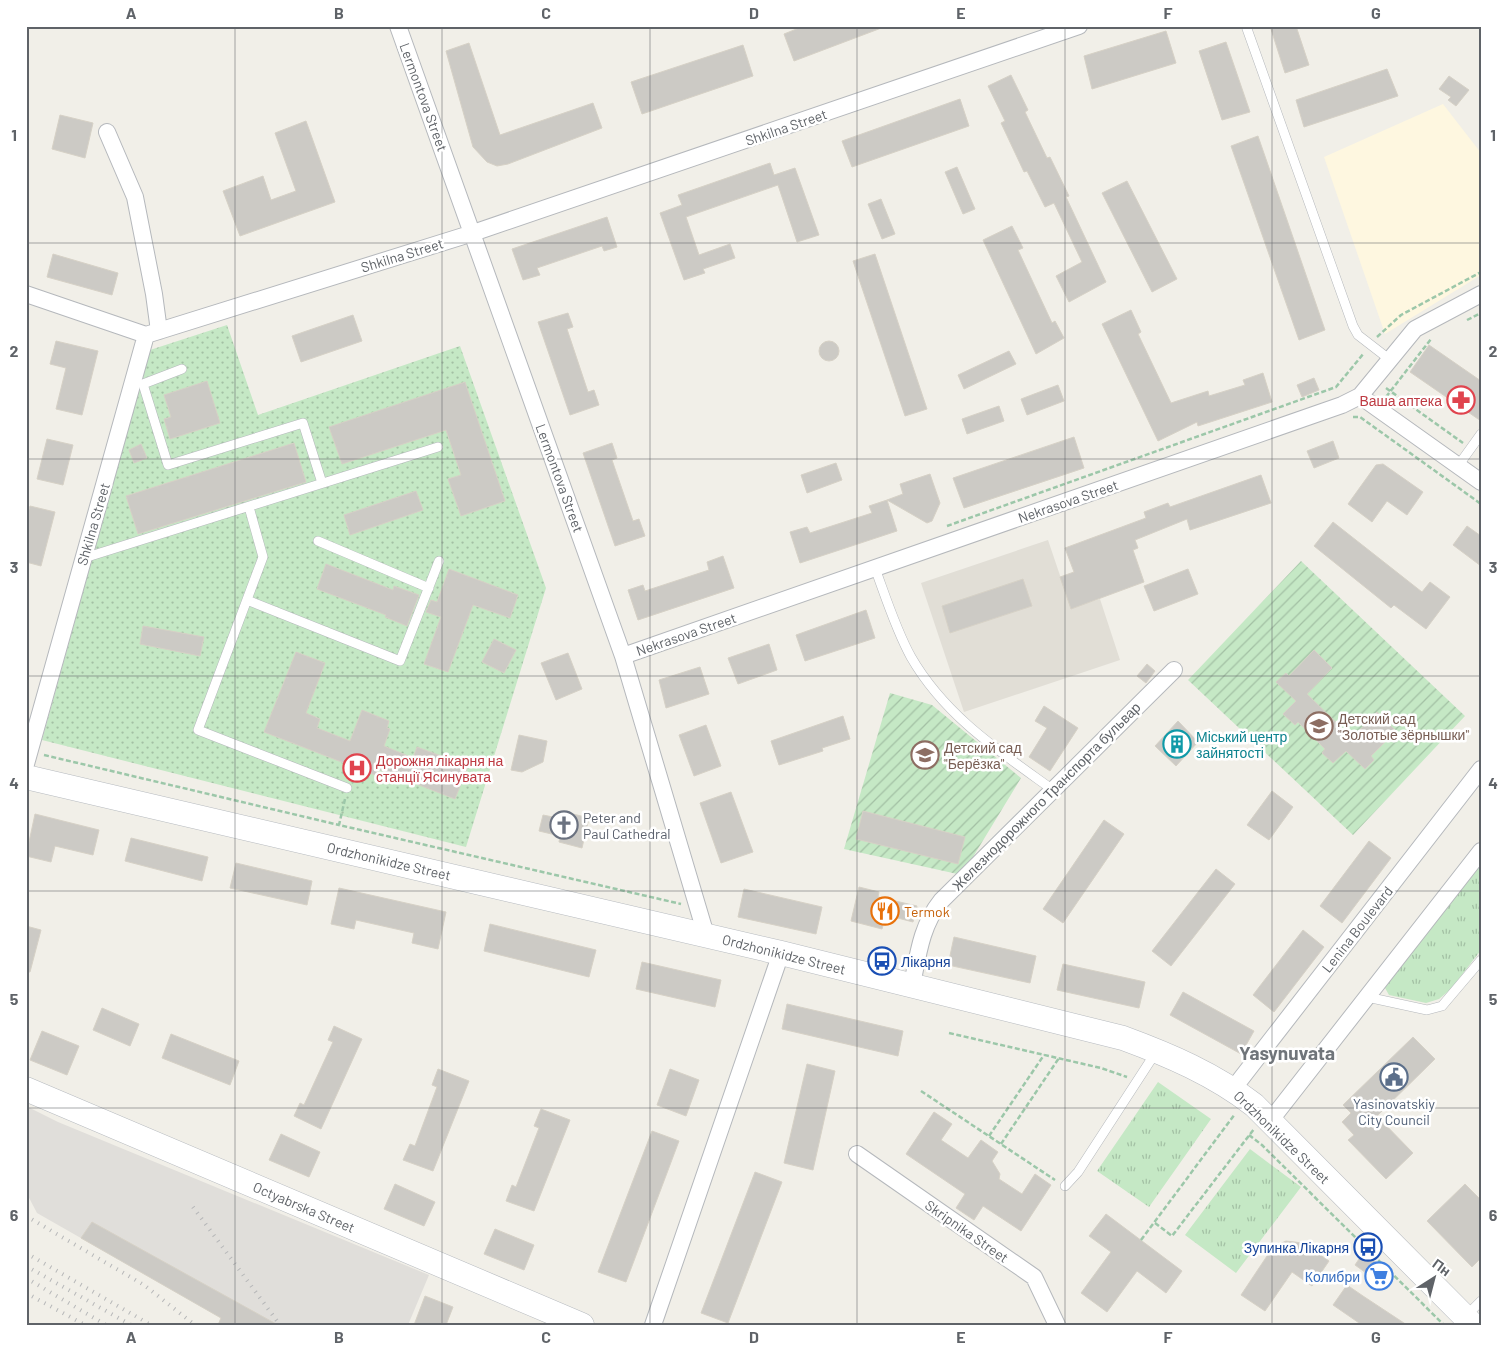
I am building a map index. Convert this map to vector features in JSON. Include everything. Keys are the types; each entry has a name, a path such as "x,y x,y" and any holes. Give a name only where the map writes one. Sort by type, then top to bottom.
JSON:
{"main road":[{"name":"Ordzhonikidze Street","path":"26,777 781,953 1123,1038 1157,1050 1177,1058 1240,1094 1267,1118 1466,1317"},
{"name":"Octyabrska Street","path":"26,1089 582,1325"}],"street":[{"name":"Lermontova Street","path":"398,26 623,656 706,935"},
{"name":"Shkilna Street","path":"28,758 84,558 152,333 473,233 1078,26"},
{"path":"26,294 152,333 154,294 135,197 107,132"},
{"name":"Nekrasova Street","path":"623,656 1301,421 1360,396 1415,329 1481,294"},
{"path":"1360,396 1481,482"},
{"name":"Железнодорожного Транспорта бульвар","path":"912,985 923,932 930,915 940,901 1174,670"},
{"name":"Lenina Boulevard","path":"1240,1094 1481,769"},
{"path":"1267,1118 1366,998 1481,851"},
{"path":"653,1325 781,953"},
{"name":"Skripnika Street","path":"857,1154 1034,1277 1057,1325"}],"lane":[{"path":"1246,26 1353,326 1358,335 1389,359"},
{"path":"182,369 143,384 168,464 303,423 322,483"},
{"path":"1458,466 1481,434"},
{"path":"84,558 438,447"},
{"path":"248,506 263,557 198,730 347,788"},
{"path":"318,541 428,588"},
{"path":"247,600 400,661 439,561"},
{"path":"875,568 910,656 942,701 990,744 1053,790"},
{"path":"1366,998 1427,1010 1442,1006 1481,960"},
{"path":"1065,1186 1078,1172 1157,1050"}],"path":[{"path":"1375,339 1401,315 1481,272"},
{"path":"1463,322 1481,313"},
{"path":"1390,392 1427,342 1436,335"},
{"path":"944,526 1336,387 1370,346"},
{"path":"1354,366 1466,445"},
{"path":"1350,416 1360,417 1481,504"},
{"path":"28,758 339,825 698,908"},
{"path":"339,825 347,788 355,767"},
{"path":"949,1033 1101,1068 1137,1081"},
{"path":"989,1136 1044,1055"},
{"path":"1001,1144 1059,1058"},
{"path":"921,1091 1065,1186"},
{"path":"1141,1240 1155,1223 1240,1094"},
{"path":"1155,1223 1172,1236 1249,1135 1267,1118"},
{"path":"1249,1135 1466,1317"}],"shaded area":[{"path":"1443,104 1481,153 1481,275 1385,334 1324,157"},
{"path":"1048,540 1071,608 1100,599 1120,660 964,712 921,583"},
{"path":"26,1106 58,1122 429,1275 408,1325 218,1325 221,1318 37,1213 26,1192"}],"green space":[{"path":"227,325 258,415 460,346 546,588 466,847 42,740 150,350"},
{"path":"1301,561 1465,716 1353,835 1188,680"},
{"path":"890,693 932,705 1021,778 962,875 844,849"},
{"path":"1481,861 1481,950 1451,989 1439,999 1426,1003 1389,995 1385,988 1386,982"},
{"path":"1158,1082 1211,1119 1149,1207 1097,1171"},
{"path":"1250,1149 1301,1187 1236,1273 1185,1235"}],"building":[{"path":"804,26 884,27 794,61 784,34"},
{"path":"1270,26 1296,26 1309,65 1285,73"},
{"path":"1166,31 1176,63 1092,89 1084,56"},
{"path":"1226,42 1250,112 1222,120 1199,51"},
{"path":"469,43 500,135 593,103 602,128 508,164 497,166 487,162 473,147 446,51"},
{"path":"743,45 753,76 642,114 631,82"},
{"path":"1387,69 1398,96 1304,127 1296,100"},
{"path":"1011,75 1028,110 1025,112 1047,158 1050,157 1069,196 1066,197 1106,282 1069,302 1056,276 1082,262 1054,203 1045,207 1027,171 1024,172 1001,123 1005,121 988,86"},
{"path":"1449,76 1469,90 1456,106 1448,100 1451,97 1439,89"},
{"path":"960,99 969,126 852,167 842,141"},
{"path":"60,115 93,123 85,158 52,149"},
{"path":"306,121 335,202 240,236 223,191 263,176 271,200 296,191 275,133"},
{"path":"1258,136 1325,330 1299,340 1231,146"},
{"path":"770,163 774,175 795,168 819,235 797,242 778,185 686,217 699,255 730,244 735,258 703,269 705,273 684,280 660,213 682,205 678,195"},
{"path":"957,167 975,209 963,214 945,172"},
{"path":"1127,181 1177,279 1152,292 1102,193"},
{"path":"881,199 895,234 882,239 868,204"},
{"path":"607,217 617,247 604,251 602,246 537,268 540,275 523,280 512,249"},
{"path":"1012,226 1023,248 1018,250 1052,323 1055,321 1064,338 1036,354 983,240"},
{"path":"53,254 118,273 112,295 47,277"},
{"path":"875,254 927,409 905,416 853,261"},
{"path":"1131,310 1141,332 1138,334 1171,403 1208,391 1209,396 1245,385 1243,380 1263,373 1272,402 1198,426 1197,422 1158,441 1102,324"},
{"path":"568,313 573,327 567,329 588,392 594,390 599,405 570,415 538,322"},
{"path":"353,315 362,341 301,362 292,336"},
{"path":"56,341 98,351 82,415 56,409 66,368 50,364"},
{"path":"829,341 836,344 839,351 836,358 829,361 822,358 819,351 822,344"},
{"path":"1429,345 1481,381 1481,421 1410,372"},
{"path":"1009,351 1016,364 964,389 958,375"},
{"path":"1314,378 1319,390 1302,397 1297,385"},
{"path":"207,381 220,423 170,439 164,419 171,417 164,395"},
{"path":"465,382 505,501 461,516 448,479 461,475 446,430 342,464 329,427"},
{"path":"1058,385 1064,401 1027,415 1021,399"},
{"path":"999,406 1004,421 967,434 962,419"},
{"path":"1074,437 1084,468 964,508 953,478"},
{"path":"47,439 73,445 63,485 37,479"},
{"path":"1333,441 1339,458 1314,468 1307,451"},
{"path":"294,443 306,482 138,534 126,496"},
{"path":"612,443 617,458 612,460 633,521 639,519 645,536 615,546 583,453"},
{"path":"141,444 147,458 134,463 129,450"},
{"path":"836,463 842,480 807,493 801,475"},
{"path":"1383,464 1423,492 1407,515 1387,501 1372,522 1348,504 1376,465"},
{"path":"930,474 940,503 932,521 927,523 887,500 903,494 900,484"},
{"path":"1261,475 1271,503 1190,530 1187,519 1135,540 1138,548 1133,550 1144,582 1071,609 1060,577 1074,572 1065,548 1146,518 1144,512 1168,503 1170,507"},
{"path":"416,491 423,510 350,535 344,515"},
{"path":"887,500 897,531 800,563 790,532 807,527 810,533 872,513 869,506"},
{"path":"30,506 55,512 41,566 26,562 26,520"},
{"path":"1333,522 1422,592 1430,582 1450,597 1426,629 1394,605 1391,608 1314,546"},
{"path":"1467,526 1481,536 1481,566 1453,545"},
{"path":"723,556 734,588 638,620 628,590 643,585 645,591 709,570 707,562"},
{"path":"326,564 393,590 394,586 419,595 407,626 385,617 386,615 317,589"},
{"path":"449,569 518,595 510,618 473,605 448,672 424,664 441,617 426,612 431,600 437,602"},
{"path":"1188,569 1198,594 1154,611 1144,586"},
{"path":"1023,579 1032,606 950,633 942,606"},
{"path":"866,610 875,638 805,661 796,635"},
{"path":"143,626 204,637 200,656 140,644"},
{"path":"494,639 516,650 504,673 482,662"},
{"path":"769,644 777,670 738,684 728,658"},
{"path":"1314,650 1332,668 1307,694 1352,738 1377,712 1396,731 1371,756 1374,760 1365,769 1346,751 1333,763 1322,753 1325,749 1298,722 1295,725 1283,714 1296,701 1276,682 1286,673 1289,676"},
{"path":"296,652 325,663 306,713 320,719 317,728 350,741 362,710 389,721 387,728 390,729 384,746 413,758 417,747 468,766 455,799 378,769 375,775 264,732"},
{"path":"568,653 582,689 556,700 541,663"},
{"path":"1147,664 1155,671 1146,683 1137,676"},
{"path":"700,667 709,694 666,708 659,680"},
{"path":"1044,706 1078,728 1050,771 1029,757 1047,728 1035,721"},
{"path":"843,716 850,739 822,748 823,751 779,765 771,741"},
{"name":"Міський центр зайнятості","path":"1178,721 1198,742 1176,766 1155,746"},
{"path":"706,725 721,766 694,776 679,735"},
{"path":"519,735 547,741 543,762 522,772 511,770"},
{"path":"1272,791 1293,807 1269,840 1247,825"},
{"path":"731,792 753,852 721,863 700,803"},
{"path":"863,811 965,837 958,864 856,839"},
{"name":"Peter and Paul Cathedral","path":"565,812 589,818 582,848 559,842 560,836 539,831 543,815 563,819"},
{"path":"35,814 99,830 93,855 55,846 51,862 26,856"},
{"path":"1104,820 1124,834 1063,923 1043,909"},
{"path":"131,838 208,857 202,881 125,861"},
{"path":"1369,841 1391,858 1342,923 1320,906"},
{"path":"236,863 312,881 307,905 230,888"},
{"path":"1216,869 1235,884 1171,966 1152,951"},
{"name":"Termok","path":"859,887 879,892 878,897 917,906 913,922 886,915 882,929 851,921"},
{"path":"339,888 446,912 438,949 412,943 414,933 356,920 354,929 331,924"},
{"path":"744,889 822,907 816,934 738,917"},
{"path":"490,924 596,950 589,977 484,951"},
{"path":"26,926 41,930 30,972 26,972"},
{"path":"1303,930 1324,947 1274,1012 1253,995"},
{"path":"954,937 1036,956 1030,983 948,965"},
{"path":"642,962 721,980 715,1007 636,989"},
{"path":"1063,964 1145,982 1139,1008 1057,990"},
{"path":"1183,992 1254,1031 1241,1054 1170,1015"},
{"path":"787,1004 903,1031 898,1056 782,1029"},
{"path":"102,1008 139,1024 130,1046 93,1030"},
{"path":"334,1026 362,1039 321,1129 294,1116 300,1103 304,1105 333,1042 328,1040"},
{"path":"42,1031 79,1046 67,1075 30,1060"},
{"path":"171,1034 239,1061 230,1085 162,1058"},
{"path":"1413,1037 1435,1059 1377,1116 1413,1153 1386,1179 1348,1140 1354,1135 1342,1122 1351,1113 1343,1105"},
{"path":"807,1064 835,1071 813,1170 784,1163"},
{"path":"438,1069 469,1081 433,1171 403,1160 410,1144 415,1146 437,1087 432,1085"},
{"path":"670,1069 699,1080 686,1116 657,1105"},
{"path":"541,1109 570,1120 534,1211 506,1201 512,1185 516,1187 539,1128 534,1126"},
{"path":"934,1112 952,1124 941,1140 968,1158 981,1140 998,1152 992,1161 1000,1174 999,1179 1022,1194 1035,1174 1051,1185 1021,1231 983,1206 974,1220 956,1208 965,1194 906,1154"},
{"path":"652,1131 679,1141 626,1282 598,1272"},
{"path":"281,1134 320,1152 309,1177 269,1160"},
{"path":"755,1172 782,1182 728,1323 701,1313"},
{"path":"395,1184 435,1202 424,1226 384,1209"},
{"path":"1465,1184 1481,1200 1481,1258 1472,1267 1427,1221"},
{"path":"1106,1214 1182,1271 1166,1293 1137,1271 1107,1312 1081,1293 1111,1252 1089,1236"},
{"path":"92,1222 278,1325 218,1325 221,1318 81,1238"},
{"path":"495,1229 534,1245 524,1270 484,1254"},
{"path":"1286,1241 1303,1243 1329,1261 1312,1286 1292,1272 1265,1311 1241,1295 1273,1247"},
{"path":"1363,1253 1388,1271 1380,1283 1355,1265"},
{"path":"1347,1285 1407,1325 1362,1325 1333,1305"},
{"path":"425,1296 453,1307 446,1325 414,1325"}],"railway":[{"path":"193,1207 280,1325"},
{"path":"26,1216 144,1285 195,1325"},
{"path":"26,1253 151,1325"},
{"path":"26,1266 131,1325"},
{"path":"26,1278 106,1325"},
{"path":"26,1293 85,1325"}],"place":[{"name":"Ваша аптека","path":"1461,400"},
{"name":"Детский сад \"Золотые зёрнышки\"","path":"1319,726"},
{"name":"Міський центр зайнятості","path":"1177,744"},
{"name":"Детский сад \"Берёзка\"","path":"925,755"},
{"name":"Дорожня лікарня на станції Ясинувата","path":"357,768"},
{"name":"Peter and Paul Cathedral","path":"564,825"},
{"name":"Termok","path":"885,911"},
{"name":"Лікарня","path":"882,961"},
{"name":"Yasinovatskiy City Council","path":"1394,1077"},
{"name":"Зупинка Лікарня","path":"1368,1247"},
{"name":"Колибри","path":"1379,1276"}],"district":[{"name":"Yasynuvata","path":"1287,1052"}]}
